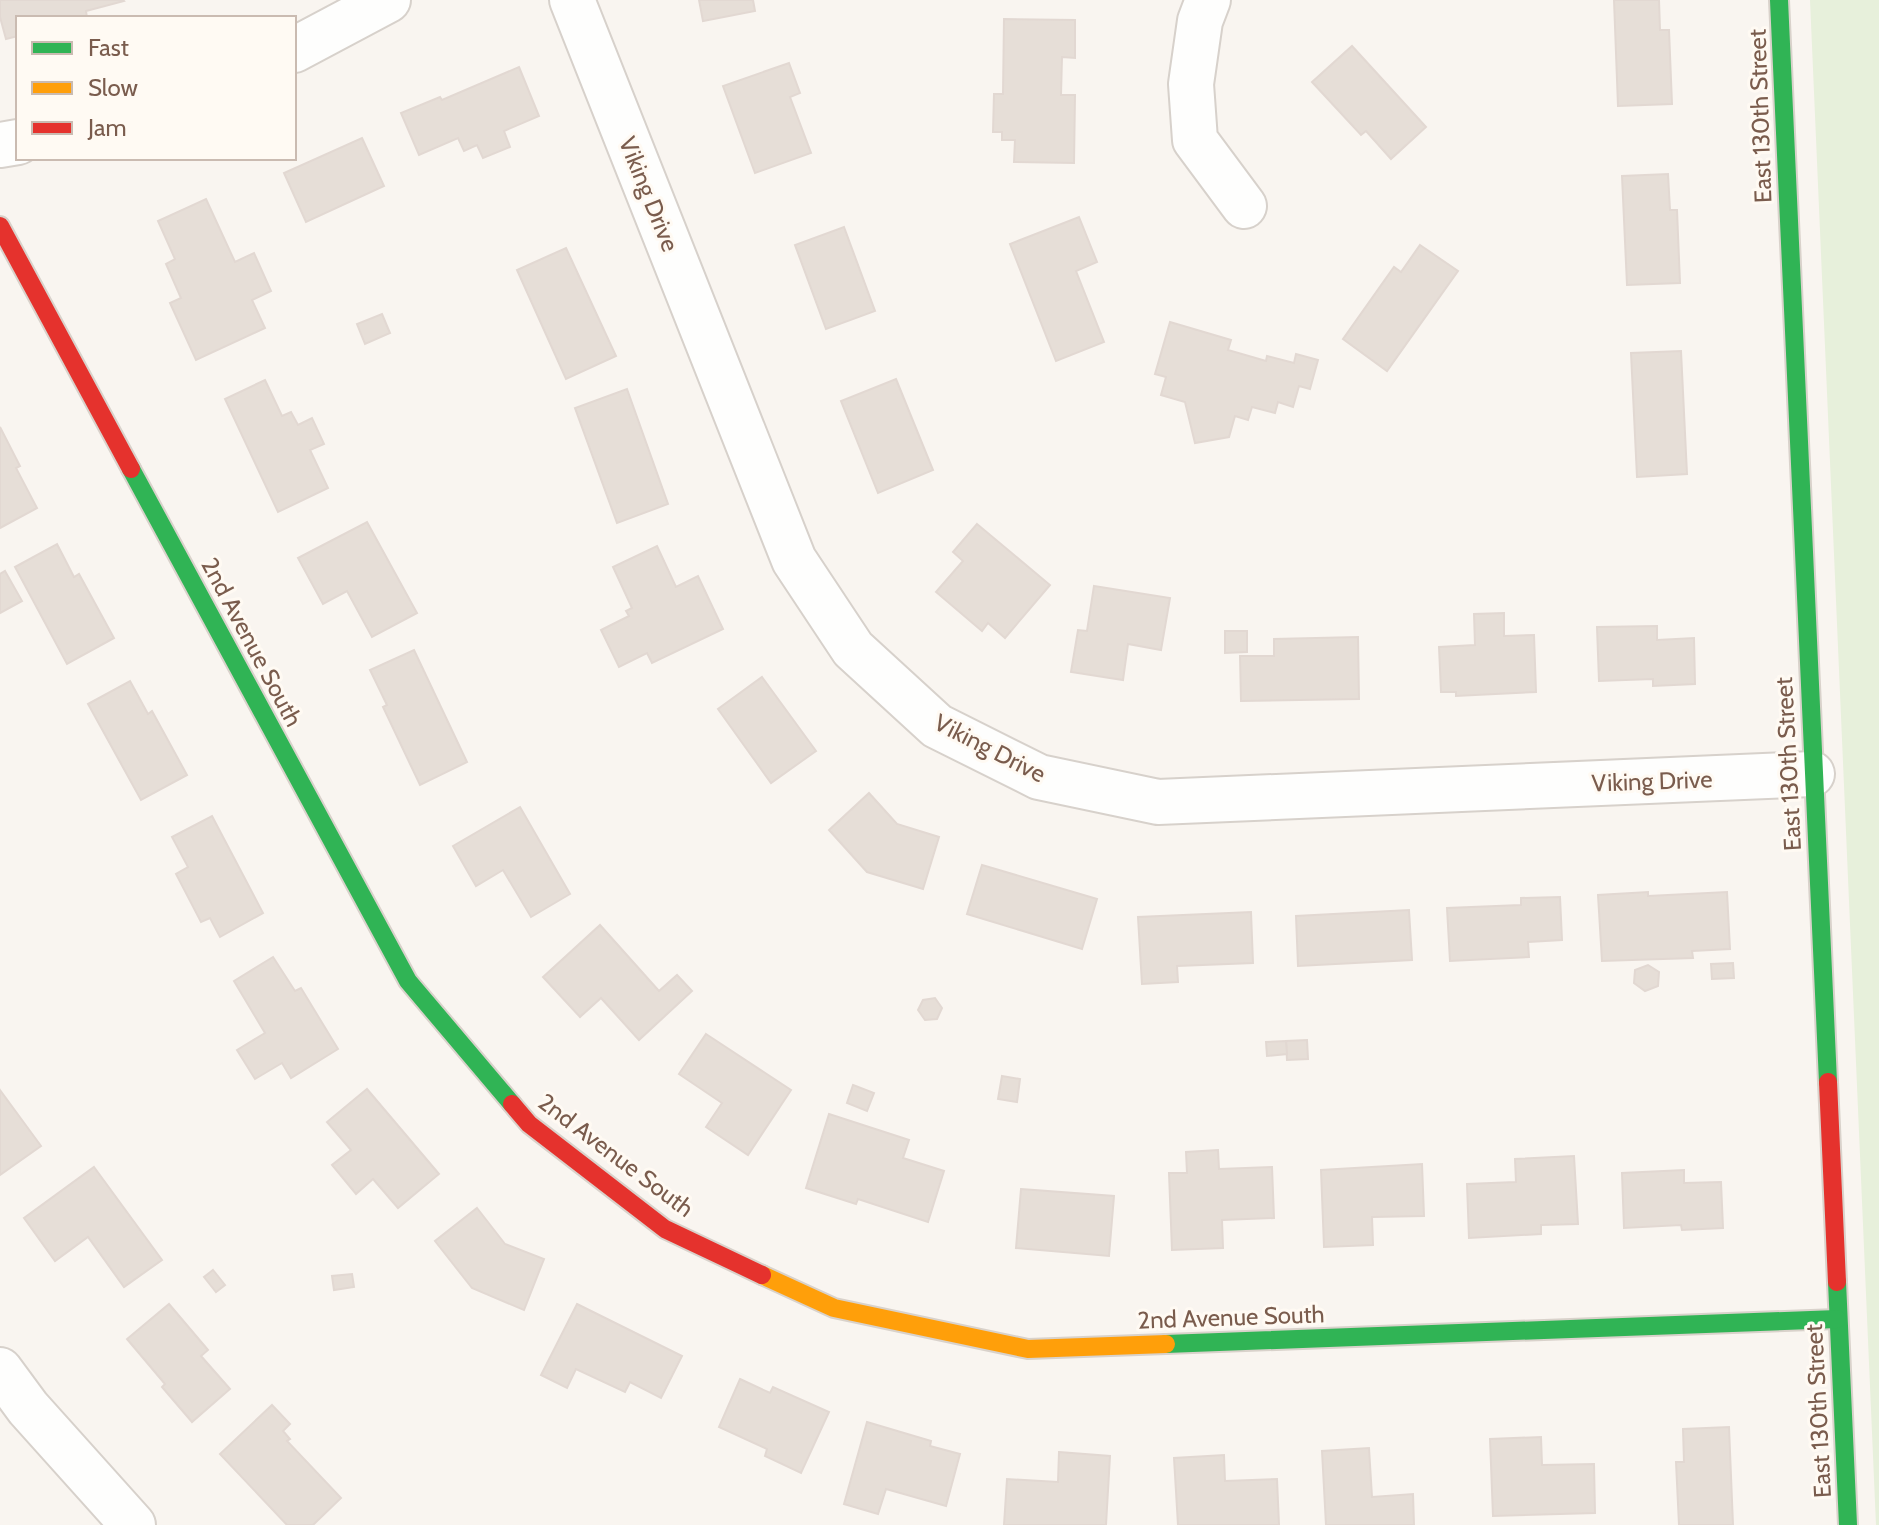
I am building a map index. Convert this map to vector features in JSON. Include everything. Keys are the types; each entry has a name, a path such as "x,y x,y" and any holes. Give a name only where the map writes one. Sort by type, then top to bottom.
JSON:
{"street":[{"path":"296,49 388,0"},
{"name":"Viking Drive","path":"572,0 794,560 853,649 937,726 1039,777 1158,802 1812,774"},
{"path":"1208,0 1200,21 1191,84 1195,140 1244,206"},
{"name":"East 130th Street","path":"1779,0 1848,1525"},
{"name":"2nd Avenue South","path":"0,226 408,981 529,1124 665,1229 834,1308 1028,1349 1837,1319"},
{"path":"0,1370 28,1408 133,1525"}],"green space":[{"path":"1810,0 1879,0 1879,1525 1876,1525"}],"building":[{"path":"0,0 124,1 86,11 87,16 16,16 16,36 6,39 0,17"},
{"path":"699,0 753,0 755,11 703,21"},
{"path":"1614,0 1659,0 1660,30 1669,30 1672,104 1618,106"},
{"path":"1004,19 1075,20 1075,58 1062,57 1061,95 1075,95 1074,163 1014,162 1015,140 1002,140 1002,132 993,132 994,94 1003,94"},
{"path":"1352,46 1426,127 1391,159 1366,131 1361,135 1312,82"},
{"path":"789,63 800,93 790,97 811,153 755,173 723,86"},
{"path":"519,67 539,116 504,131 510,147 483,158 477,145 464,151 458,138 419,155 401,113 440,97 442,100"},
{"path":"362,138 384,186 306,222 284,173"},
{"path":"1668,174 1670,210 1677,210 1680,283 1627,285 1622,176"},
{"path":"206,199 235,262 254,253 271,291 252,300 265,328 196,360 170,303 181,298 166,264 175,259 158,221"},
{"path":"1079,217 1097,262 1076,271 1104,342 1056,361 1010,244"},
{"path":"844,227 875,311 826,329 795,245"},
{"path":"1420,245 1458,271 1387,371 1343,339 1394,267 1401,272"},
{"path":"566,248 616,356 566,379 517,270"},
{"path":"382,314 390,333 365,344 357,324"},
{"path":"1170,322 1231,340 1228,350 1266,361 1267,356 1294,363 1296,354 1318,360 1310,389 1299,386 1293,407 1278,402 1275,413 1252,407 1248,420 1235,416 1229,437 1195,443 1185,402 1161,395 1166,377 1155,374"},
{"path":"1681,351 1687,474 1637,477 1631,353"},
{"path":"896,379 933,470 878,493 841,401"},
{"path":"265,380 282,416 291,412 298,425 312,418 324,444 310,450 328,488 278,512 225,399"},
{"path":"627,389 668,504 617,523 575,408"},
{"path":"0,427 20,466 16,468 37,508 0,528"},
{"path":"367,522 417,613 372,637 347,591 323,604 298,558"},
{"path":"977,524 1050,585 1005,638 988,623 982,631 936,592 963,561 953,552"},
{"path":"57,544 74,577 79,574 114,638 67,664 15,567"},
{"path":"657,546 676,587 698,576 723,629 652,663 647,653 619,667 601,630 629,616 626,611 632,608 613,567"},
{"path":"5,571 22,601 0,613 0,574"},
{"path":"1094,586 1170,598 1161,650 1128,644 1123,680 1071,672 1078,630 1087,631"},
{"path":"1504,613 1504,636 1534,635 1536,692 1456,696 1456,692 1441,692 1439,647 1475,645 1474,614"},
{"path":"1657,626 1657,640 1694,638 1695,684 1653,686 1653,679 1599,681 1597,627"},
{"path":"1225,631 1247,631 1247,652 1225,653"},
{"path":"1358,637 1359,699 1241,701 1240,656 1274,656 1274,639"},
{"path":"414,650 467,762 420,785 383,707 387,705 370,670"},
{"path":"762,677 816,751 771,783 718,709"},
{"path":"130,681 148,714 152,711 187,775 141,800 88,704"},
{"path":"869,793 897,824 939,837 923,889 867,872 829,830"},
{"path":"520,807 570,894 531,917 503,870 476,886 453,846"},
{"path":"212,816 263,913 220,937 210,918 201,922 176,874 188,867 172,837"},
{"path":"982,865 1097,899 1082,949 967,914"},
{"path":"1648,892 1648,896 1727,892 1730,949 1692,951 1693,958 1602,961 1598,895"},
{"path":"1560,897 1562,940 1528,942 1529,957 1450,961 1447,908 1521,905 1521,898"},
{"path":"1409,910 1412,960 1298,966 1296,916"},
{"path":"1251,912 1253,963 1177,966 1178,982 1142,984 1138,917"},
{"path":"600,925 659,991 677,975 692,991 639,1040 601,998 580,1017 543,977"},
{"path":"273,957 295,991 301,988 338,1049 291,1078 282,1063 255,1079 237,1050 265,1033 234,981"},
{"path":"1733,963 1734,978 1712,979 1711,964"},
{"path":"1648,965 1659,972 1658,986 1645,991 1634,983 1635,970"},
{"path":"935,998 942,1008 937,1019 925,1020 918,1010 923,1000"},
{"path":"706,1034 791,1090 748,1155 706,1127 722,1103 679,1074"},
{"path":"1307,1040 1308,1059 1287,1060 1286,1041"},
{"path":"1286,1041 1287,1054 1267,1056 1266,1042"},
{"path":"1002,1076 1020,1079 1017,1102 998,1099"},
{"path":"853,1085 874,1093 867,1111 847,1103"},
{"path":"367,1089 439,1174 398,1208 373,1179 356,1194 332,1165 351,1150 327,1122"},
{"path":"0,1090 41,1146 0,1175"},
{"path":"829,1114 909,1140 903,1158 944,1171 928,1222 858,1199 856,1204 806,1188"},
{"path":"1218,1150 1219,1169 1272,1167 1274,1218 1222,1220 1223,1248 1172,1250 1169,1173 1187,1173 1186,1152"},
{"path":"1574,1156 1578,1224 1541,1225 1541,1234 1469,1238 1467,1184 1516,1182 1515,1159"},
{"path":"1422,1164 1424,1216 1372,1217 1373,1245 1324,1247 1321,1170"},
{"path":"94,1167 162,1260 124,1287 88,1237 55,1261 24,1218"},
{"path":"1684,1170 1684,1183 1721,1182 1723,1228 1682,1230 1681,1225 1624,1228 1622,1173"},
{"path":"1021,1189 1114,1196 1109,1256 1016,1248"},
{"path":"477,1208 505,1244 544,1259 524,1310 472,1288 435,1241"},
{"path":"213,1270 225,1285 216,1292 204,1277"},
{"path":"352,1274 354,1287 334,1290 332,1276"},
{"path":"169,1304 208,1350 201,1356 230,1389 192,1422 127,1339"},
{"path":"577,1304 682,1356 661,1398 630,1382 625,1392 576,1369 567,1388 541,1375"},
{"path":"740,1379 770,1393 773,1387 829,1412 801,1473 765,1456 767,1449 719,1427"},
{"path":"272,1405 290,1424 283,1431 290,1439 287,1441 341,1498 313,1525 287,1525 220,1454"},
{"path":"867,1422 931,1441 930,1446 960,1454 946,1506 886,1489 878,1514 844,1504"},
{"path":"1729,1427 1733,1525 1679,1525 1676,1462 1684,1462 1683,1429"},
{"path":"1541,1437 1542,1465 1594,1464 1595,1513 1493,1516 1490,1439"},
{"path":"1369,1448 1372,1497 1413,1494 1414,1525 1326,1525 1322,1451"},
{"path":"1059,1452 1110,1456 1106,1525 1004,1525 1007,1479 1058,1482"},
{"path":"1224,1455 1225,1481 1277,1479 1279,1525 1178,1525 1174,1458"}],"traffic: fast":[{"path":"1779,0 1828,1082"},
{"path":"131,469 408,981 512,1104"},
{"path":"1837,1282 1848,1525"},
{"path":"1166,1344 1837,1319"}],"traffic: slow":[{"path":"762,1275 834,1308 1028,1349 1166,1344"}],"traffic: jam":[{"path":"0,226 131,469"},
{"path":"1828,1082 1837,1282"},
{"path":"512,1104 529,1124 665,1229 762,1275"}]}
